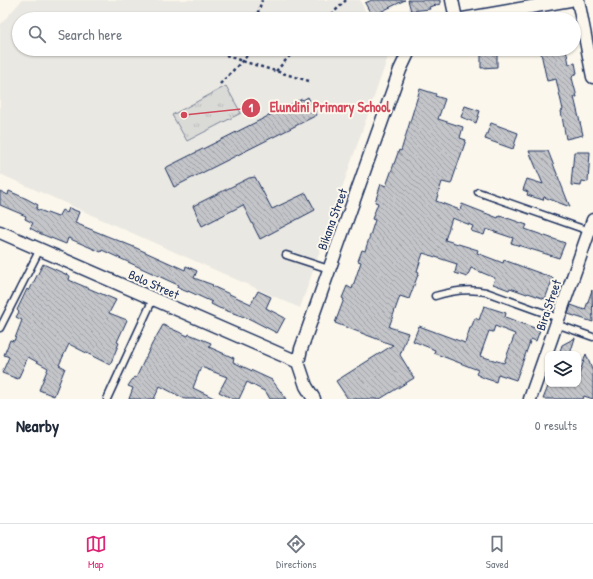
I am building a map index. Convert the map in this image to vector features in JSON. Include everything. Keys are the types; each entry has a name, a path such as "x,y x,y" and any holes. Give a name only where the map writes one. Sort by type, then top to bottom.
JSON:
{"street":[{"path":"452,0 455,12"},
{"path":"503,12 570,0"},
{"path":"578,0 580,12"},
{"path":"581,16 593,78"},
{"name":"Bikana Street","path":"298,362 301,349 329,269 400,70 407,56"},
{"name":"Bira Street","path":"530,399 591,225"},
{"name":"Bolo Street","path":"0,232 298,362"},
{"path":"298,362 306,386 314,399"}],"lane":[{"path":"478,192 591,225"},
{"path":"0,328 40,249"},
{"path":"286,255 329,269"},
{"path":"435,296 461,290 477,290 486,292 593,337"},
{"path":"107,399 153,299"}],"path":[{"path":"258,12 262,0"},
{"path":"334,12 346,0"},
{"path":"228,56 309,81"},
{"path":"220,84 246,56"},
{"path":"276,71 290,56"}],"shaded area":[{"path":"22,0 360,0 366,12 12,12 12,56 388,56 300,308 0,174 0,25"}],"green space":[{"path":"226,86 241,113 187,141 172,115"}],"building":[{"path":"372,0 405,0 380,12 370,12 365,3"},
{"path":"408,0 440,0 440,4 429,7 430,9 411,11"},
{"path":"481,56 497,56 497,67 481,68"},
{"path":"542,56 567,56 569,64 575,63 577,73 573,75 572,78 577,97 574,97 583,135 566,139 561,111 563,110 556,79 547,81"},
{"path":"420,89 436,94 435,96 445,99 438,119 463,127 460,138 466,140 451,184 442,182 436,201 460,210 462,204 498,218 499,216 510,219 527,225 525,229 565,243 559,258 511,243 513,238 486,229 484,235 471,231 473,226 452,218 445,240 478,250 477,253 503,263 504,260 553,278 545,299 510,288 509,290 493,284 495,278 471,268 467,277 455,273 457,264 423,253 417,271 419,272 409,299 400,296 389,327 408,333 400,355 414,378 380,399 348,399 336,381 393,345 335,323 347,286 352,289 361,262 358,261 362,250 365,251 375,220 372,219 378,203 375,202 381,184 386,186 399,150 401,151"},
{"path":"308,97 317,115 174,187 165,168"},
{"path":"465,106 480,111 476,123 461,117"},
{"path":"491,123 518,133 513,149 485,139"},
{"path":"529,151 548,151 570,207 544,197 543,200 527,195 528,192 523,190 527,179 543,184"},
{"path":"574,152 590,152 588,182 582,181 581,186 571,185"},
{"path":"255,177 272,209 306,193 315,210 260,239 243,205 202,226 193,206 249,178"},
{"path":"0,191 8,195 9,191 27,199 38,205 36,209 58,217 62,210 67,213 69,208 79,212 75,223 185,270 186,266 197,271 194,278 213,285 212,286 251,304 258,291 271,297 266,308 285,318 277,333 250,319 219,308 211,304 212,302 188,291 177,288 178,285 102,250 101,252 68,238 66,244 41,234 30,228 33,223 25,219 26,216 0,205"},
{"path":"43,264 70,276 69,280 116,300 109,313 127,320 117,342 119,343 110,365 69,344 59,365 65,368 54,396 39,390 48,368 28,357 18,379 2,373 9,357 4,355 10,340 14,341 22,320 16,317 19,312 17,310 27,289 29,291"},
{"path":"592,290 593,322 568,314 571,305 585,310"},
{"path":"484,306 506,313 505,317 540,330 536,341 531,339 516,380 498,374 496,382 484,378 476,374 478,370 434,353 435,350 413,341 419,326 465,343 475,318 479,320","holes":["495,326 515,334 504,363 480,356 489,331 493,332"]},
{"path":"163,325 188,336 189,334 211,343 209,347 234,358 233,362 272,380 286,399 270,399 266,392 247,382 239,399 233,399 219,392 227,377 201,367 193,388 216,399 185,399 160,386 154,399 129,399 133,388 128,386 134,377 136,378"},
{"path":"575,338 571,351 560,351 562,345"},
{"path":"586,354 593,372 593,399 584,396 583,399 543,399 548,387 581,387 581,369"}],"place":[{"name":"Elundini Primary School","path":"184,115"}]}
